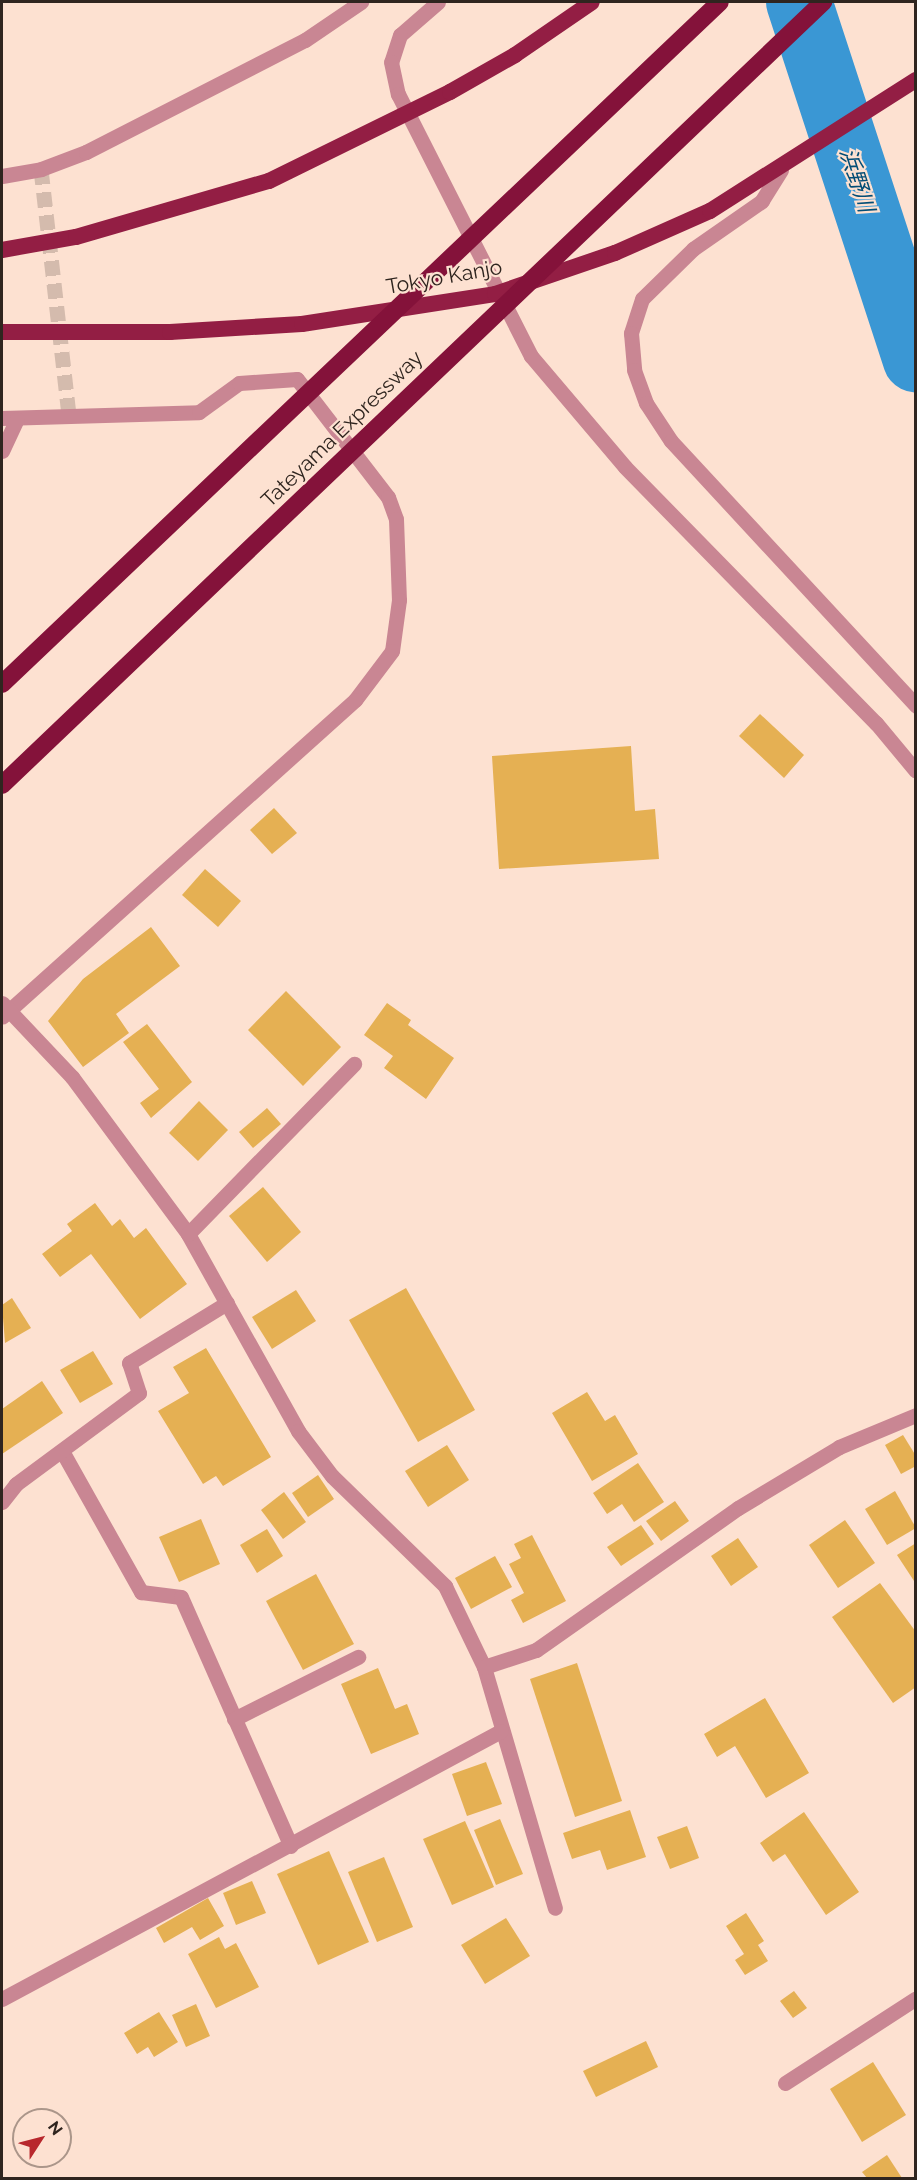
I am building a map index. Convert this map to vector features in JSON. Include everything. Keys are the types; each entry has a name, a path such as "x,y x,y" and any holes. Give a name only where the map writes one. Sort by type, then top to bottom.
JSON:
{"highway":[{"path":"2,250 76,237 269,181 450,92 515,55 592,2"},
{"path":"2,684 720,2"},
{"name":"Tateyama Expressway","path":"2,785 823,2"},
{"name":"Tokyo Kanjo","path":"2,332 170,332 302,324 495,294 615,253 710,211 781,170 910,84"}],"street":[{"path":"2,176 41,169 86,152 305,40 361,2"},
{"path":"438,2 400,35 391,62 398,94 495,294 531,356 625,468 876,723 915,771"},
{"path":"781,170 762,201 693,249 642,299 631,333 634,370 646,403 671,441 915,706"},
{"path":"2,451 9,418 199,412 239,383 297,379 388,497 396,519 399,600 392,651 355,700 5,1009 72,1077 188,1234 298,1431 332,1476 445,1586 484,1667 555,1908"},
{"path":"188,1234 354,1064"},
{"path":"2,1502 16,1484 139,1393 129,1363 227,1303"},
{"path":"484,1667 536,1650 738,1508 839,1447 915,1415"},
{"path":"62,1451 141,1592 181,1597 291,1846"},
{"path":"234,1719 358,1657"},
{"path":"2,1999 291,1846 501,1731"},
{"path":"785,2083 915,1999"}],"building":[{"path":"760,714 804,755 784,778 739,736"},
{"path":"631,746 635,811 655,809 659,859 499,869 492,756"},
{"path":"274,808 297,833 272,854 250,830"},
{"path":"205,869 241,901 218,927 182,895"},
{"path":"151,927 180,966 116,1014 129,1033 83,1067 48,1021 83,979"},
{"path":"286,991 341,1047 303,1086 248,1030"},
{"path":"387,1003 411,1020 408,1025 454,1058 426,1099 384,1068 393,1056 364,1035"},
{"path":"147,1024 192,1082 151,1118 140,1103 159,1089 123,1042"},
{"path":"199,1101 228,1130 198,1161 169,1133"},
{"path":"267,1108 281,1124 253,1148 239,1132"},
{"path":"263,1187 301,1232 267,1262 229,1216"},
{"path":"95,1203 112,1226 120,1219 134,1238 146,1228 187,1284 140,1319 91,1254 60,1277 42,1254 72,1231 67,1224"},
{"path":"406,1288 475,1410 418,1442 349,1320"},
{"path":"296,1290 316,1321 272,1349 252,1317"},
{"path":"12,1298 31,1328 5,1343 2,1305"},
{"path":"206,1348 271,1457 223,1486 216,1476 203,1484 158,1411 189,1393 173,1367"},
{"path":"93,1351 113,1384 80,1403 60,1370"},
{"path":"42,1381 63,1413 2,1454 2,1409"},
{"path":"587,1392 605,1421 615,1415 638,1454 592,1481 552,1413"},
{"path":"903,1435 916,1456 916,1466 901,1474 885,1445"},
{"path":"447,1445 469,1480 428,1507 405,1471"},
{"path":"638,1463 664,1502 634,1522 622,1504 607,1514 593,1493"},
{"path":"318,1475 334,1499 308,1517 292,1493"},
{"path":"895,1491 916,1528 887,1545 865,1509"},
{"path":"284,1492 306,1522 283,1539 261,1510"},
{"path":"675,1501 689,1521 661,1541 646,1521"},
{"path":"201,1519 220,1564 179,1582 159,1537"},
{"path":"845,1520 875,1563 838,1588 809,1545"},
{"path":"641,1525 654,1544 621,1566 607,1547"},
{"path":"267,1529 283,1556 257,1573 240,1545"},
{"path":"532,1535 566,1601 523,1623 511,1600 524,1593 509,1564 521,1558 514,1544"},
{"path":"738,1538 758,1567 731,1586 711,1556"},
{"path":"916,1543 916,1584 897,1555"},
{"path":"495,1556 512,1587 471,1609 455,1578"},
{"path":"316,1574 354,1644 303,1670 266,1601"},
{"path":"880,1583 916,1632 916,1687 893,1703 832,1617"},
{"path":"577,1663 622,1801 575,1817 530,1679"},
{"path":"378,1668 395,1709 407,1704 419,1734 371,1754 341,1684"},
{"path":"765,1698 809,1773 766,1798 735,1746 717,1757 704,1734"},
{"path":"486,1762 502,1804 467,1816 452,1774"},
{"path":"630,1810 646,1857 607,1870 600,1850 572,1859 563,1833"},
{"path":"804,1812 859,1892 826,1915 785,1854 773,1862 760,1843"},
{"path":"500,1819 523,1874 496,1885 474,1830"},
{"path":"465,1821 494,1887 452,1905 423,1839"},
{"path":"687,1826 699,1858 670,1869 657,1837"},
{"path":"329,1851 369,1942 318,1965 277,1874"},
{"path":"384,1857 413,1927 377,1942 348,1872"},
{"path":"252,1881 266,1913 236,1925 223,1893"},
{"path":"208,1898 224,1926 200,1940 192,1927 164,1943 156,1928"},
{"path":"746,1913 764,1941 758,1945 768,1961 745,1975 735,1960 744,1954 726,1926"},
{"path":"506,1918 530,1956 485,1984 461,1945"},
{"path":"219,1937 225,1949 236,1943 259,1987 216,2008 188,1954"},
{"path":"794,1991 807,2008 793,2018 780,2001"},
{"path":"196,2004 210,2036 186,2047 172,2015"},
{"path":"159,2012 178,2042 154,2057 148,2047 137,2054 124,2033"},
{"path":"646,2041 658,2067 596,2097 583,2071"},
{"path":"873,2062 906,2115 862,2142 830,2089"},
{"path":"887,2155 902,2178 867,2178 862,2172"}],"waterway":[{"name":"浜野川","path":"799,2 916,359"}],"tunnel":[{"path":"41,169 69,414"}]}
